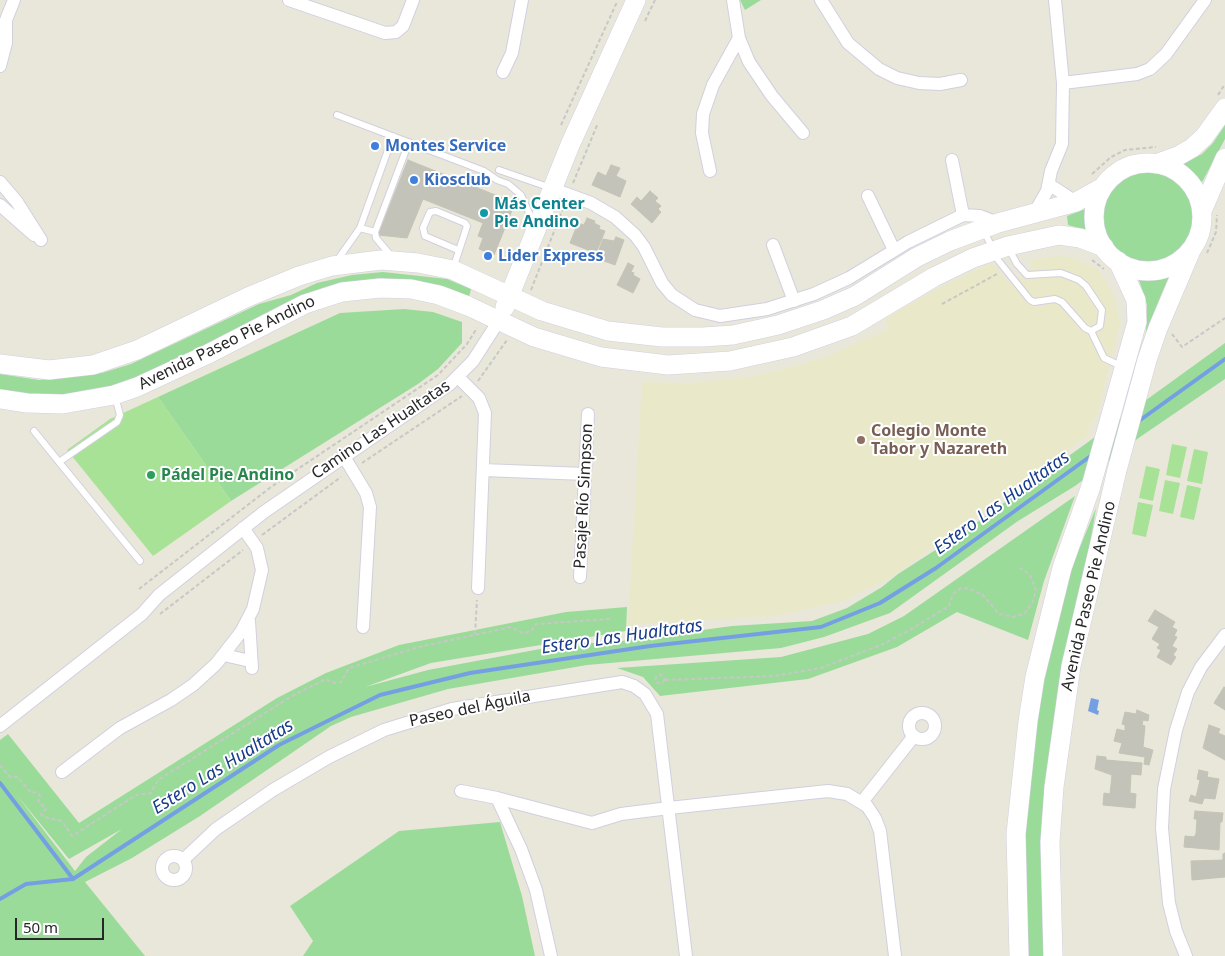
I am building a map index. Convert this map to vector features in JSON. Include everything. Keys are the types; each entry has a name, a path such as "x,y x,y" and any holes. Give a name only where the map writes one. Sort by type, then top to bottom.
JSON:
{"street":[{"path":"0,34 14,0"},
{"path":"289,0 380,32 390,33 403,26 413,0"},
{"path":"503,72 512,53 522,0"},
{"name":"Camino Las Hualtatas","path":"0,726 142,614 159,595 243,528 343,455 427,400 458,377 480,350 498,322 537,229 561,192 600,75 636,0"},
{"path":"733,0 739,38 745,55 762,84 803,133"},
{"path":"821,0 848,43 879,69 897,78 919,83 940,84 961,80"},
{"path":"1035,212 1050,185 1051,171 1062,144 1063,83 1055,0"},
{"path":"1063,83 1130,75 1150,69 1166,54 1205,0"},
{"path":"0,66 6,43 6,22"},
{"path":"710,171 702,133 705,106 716,79 739,38"},
{"path":"1221,102 1204,137 1192,148 1178,156 1157,155 1095,184 1096,201 1094,217 1097,232 1104,247 1118,261 1133,268 1158,269 1181,260 1192,248 1199,234 1202,211 1225,158"},
{"path":"1157,155 1187,180 1197,194 1202,211"},
{"path":"952,160 962,215"},
{"path":"0,182 17,202 41,240 0,205"},
{"name":"Avenida Paseo Pie Andino","path":"0,364 49,370 83,367 114,359 298,276 332,266 394,260 430,264 453,270 557,317 608,331 662,337 733,335 786,324 823,310 870,287 936,247 991,225 1076,202 1095,184"},
{"path":"1050,185 1076,202"},
{"path":"561,192 603,209 626,226 644,247 667,290 696,310 712,315 737,315 767,309 794,301 842,282 894,250 962,215 980,216 991,225"},
{"path":"868,196 894,250"},
{"name":"Avenida Paseo Pie Andino","path":"0,399 63,404 114,395 138,387 198,359 305,304 342,292 380,288 424,291 468,306 498,322 555,345 626,361 678,364 730,361 792,348 852,326 934,277 1000,248 1059,235 1080,238 1104,247"},
{"path":"773,246 794,301"},
{"name":"Avenida Paseo Pie Andino","path":"1053,956 1050,842 1061,726 1071,666 1117,470 1139,393 1158,328 1192,248"},
{"name":"Avenida Paseo Pie Andino","path":"1019,956 1016,834 1028,722 1046,629 1062,568 1091,486 1137,322 1137,307 1131,285 1118,261"},
{"path":"458,377 479,398 484,408 478,588"},
{"name":"Pasaje Río Simpson","path":"580,577 588,414"},
{"path":"343,455 366,493 370,506 364,627"},
{"path":"483,470 585,474"},
{"path":"62,772 120,728 171,700 193,685 224,655 249,620 260,587 262,570 257,548 243,528"},
{"path":"224,655 251,664 249,620"},
{"path":"1186,956 1176,932 1169,903 1162,828 1164,788 1176,730 1186,697 1201,667 1225,635"},
{"name":"Paseo del Águila","path":"182,860 216,830 273,790 335,753 384,730 452,709 609,682 622,682 634,686 645,694 654,706 659,722 686,956"},
{"path":"862,802 914,736"},
{"path":"461,792 497,798 584,823 597,822 621,814 669,808 828,791 847,794 862,802 875,818 880,831 895,956"},
{"path":"497,798 521,849 536,890 551,956"}],"lane":[{"path":"337,115 484,171 491,177 518,191 537,229"},
{"path":"332,266 340,258 360,228 393,136"},
{"path":"394,260 376,238 375,232 409,142"},
{"path":"500,170 561,192"},
{"path":"453,270 458,250 467,229 464,222 436,210 430,212 423,228 425,236 458,250"},
{"path":"991,225 1006,269 1034,302 1055,300 1062,302 1085,328 1091,331 1104,358 1125,367"},
{"path":"360,228 375,232"},
{"path":"1000,248 1027,275"},
{"path":"1019,285 1027,275 1061,273 1079,280 1086,286 1102,310 1100,326 1091,331"},
{"path":"59,462 117,422 120,415 114,395"},
{"path":"34,431 140,561"}],"path":[{"path":"644,22 655,0"},
{"path":"1221,102 1225,84"},
{"path":"530,292 561,192 599,120"},
{"path":"1095,184 1111,157 1125,150 1157,155"},
{"path":"942,304 1006,269"},
{"path":"1170,332 1182,347 1225,318"},
{"path":"139,589 271,487 438,374 467,344 478,326"},
{"path":"665,680 775,676 821,668 883,644 908,631 949,606 953,594 961,588 970,589 982,595 999,614 1014,617 1025,613 1033,602 1036,590 1030,575 1020,568"},
{"path":"475,634 478,588"},
{"path":"0,765 10,777 18,777 31,793 37,792 40,796 38,801 46,809 41,814 44,817 62,821 72,836 136,795 151,793 158,780 292,696 326,680 334,683 341,682 349,668 381,657 511,627 526,633 532,630 536,624 610,619"}],"shaded area":[{"name":"Colegio Monte Tabor y Nazareth","path":"1058,256 1074,258 1099,270 1115,298 1120,324 1097,415 1090,424 1089,435 890,578 843,601 774,616 628,625 642,382 690,383 751,377 800,365 830,355 889,329 885,319 942,286 988,264 993,264 1010,284 1032,269 1029,260"}],"green space":[{"path":"740,0 761,0 745,10"},
{"path":"1225,125 1225,139 1200,186 1196,178 1181,165 1202,154 1213,143"},
{"path":"1147,169 1165,173 1181,183 1191,199 1195,217 1191,235 1181,251 1165,261 1147,265 1129,261 1113,251 1103,235 1099,217 1103,199 1113,183 1129,173"},
{"path":"1088,208 1089,231 1068,225 1067,216"},
{"path":"383,272 447,279 471,289 469,297 388,279 153,375 81,397 0,395 0,374 39,380 102,373 131,364 259,304 291,295 317,283 352,275"},
{"path":"1171,272 1146,332 1147,305 1138,277 1150,278"},
{"path":"404,309 433,312 462,322 462,343 438,369 418,384 231,501 158,397 340,313"},
{"path":"1225,343 1225,379 1140,437 1075,486 1018,521 890,613 824,637 781,648 587,665 448,689 351,717 331,726 200,816 132,858 85,882 145,956 0,956 0,740 8,734 79,823 277,698 326,673 399,645 566,612 627,607 626,631 431,663 365,687 428,670 540,649 583,643 607,643 732,626 812,621 847,608 882,587 898,574 965,531","holes":["16,794 69,859 122,829 86,857 75,871"]},
{"name":"Pádel Pie Andino","path":"158,397 231,501 153,556 67,450 110,419"},
{"path":"1172,444 1187,447 1180,478 1166,475"},
{"path":"1194,449 1208,452 1202,484 1187,481"},
{"path":"1146,466 1160,469 1153,501 1139,498"},
{"path":"1165,480 1180,483 1173,514 1159,511"},
{"path":"1187,485 1201,488 1194,520 1180,517"},
{"path":"1075,496 1044,581 1028,640 957,612 897,647 808,679 660,696 643,677 617,668 781,657 868,634 904,616"},
{"path":"1138,502 1153,505 1146,537 1132,534"},
{"path":"1096,508 1082,594 1075,624 1047,956 1026,956 1023,841 1039,694 1064,586"},
{"path":"500,822 522,896 535,956 303,956 313,941 290,906 399,831"}],"water":[{"path":"1091,698 1099,700 1098,715 1088,711"}],"building":[{"name":"Más Center Pie Andino","path":"408,160 515,203 494,255 479,249 483,238 478,236 483,223 423,199 407,238 378,235"},
{"path":"611,165 620,168 616,176 626,181 620,197 592,185 598,172 606,176"},
{"path":"650,191 658,198 655,201 661,206 658,209 661,212 652,223 631,204 637,197 641,201"},
{"path":"587,218 595,221 594,223 600,226 599,229 605,231 596,253 570,243 578,223 584,225"},
{"path":"616,237 624,240 615,265 596,258 603,239 614,241"},
{"path":"628,263 634,266 631,272 634,273 633,275 640,279 633,293 617,285"},
{"path":"1155,610 1175,622 1172,627 1177,630 1174,636 1177,637 1172,646 1177,649 1173,655 1176,657 1171,665 1157,657 1161,650 1157,648 1160,644 1152,639 1159,627 1148,621"},
{"path":"1225,688 1225,710 1214,703"},
{"path":"1137,710 1149,715 1148,721 1143,720 1142,725 1145,726 1143,747 1153,750 1149,765 1144,764 1145,757 1119,753 1122,743 1114,741 1117,729 1125,731 1125,725 1122,724 1125,712 1136,714"},
{"path":"1209,725 1220,729 1218,733 1225,736 1225,760 1203,748"},
{"path":"1097,756 1106,757 1106,760 1142,763 1141,775 1131,774 1130,793 1136,794 1135,808 1103,805 1104,793 1110,794 1112,775 1095,769"},
{"path":"1199,770 1208,772 1207,777 1219,779 1215,799 1204,798 1202,804 1189,801 1191,795 1196,797 1200,780 1197,779"},
{"path":"1195,811 1223,813 1222,822 1220,822 1219,850 1184,847 1185,836 1194,837 1196,834 1197,819 1194,819"},
{"path":"1225,853 1225,877 1192,880 1191,861 1223,860 1223,854"}],"waterway":[{"name":"Estero Las Hualtatas","path":"1136,423 1225,359"},
{"name":"Estero Las Hualtatas","path":"0,899 26,884 73,879 279,745 380,695 470,673 650,646 821,627 880,603 936,568 1092,455"},
{"path":"0,783 73,879"}],"place":[{"name":"Montes Service","path":"375,146"},
{"name":"Kiosclub","path":"414,180"},
{"name":"Más Center Pie Andino","path":"484,213"},
{"name":"Lider Express","path":"488,256"},
{"name":"Colegio Monte Tabor y Nazareth","path":"861,440"},
{"name":"Pádel Pie Andino","path":"151,475"}]}
